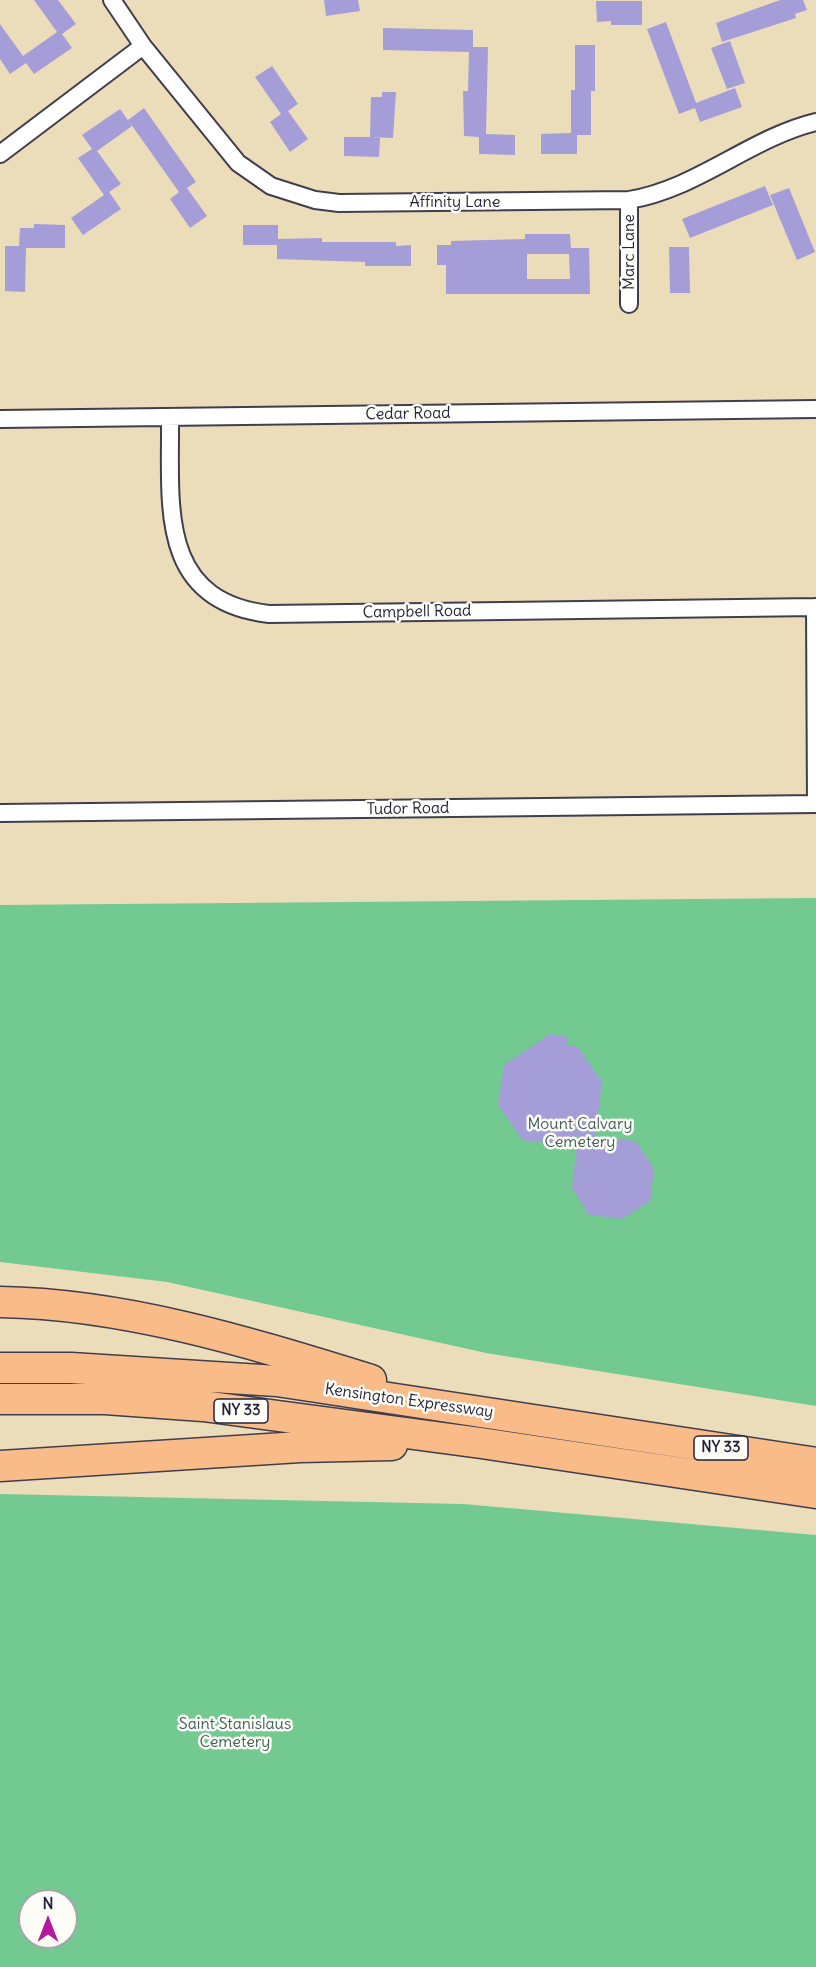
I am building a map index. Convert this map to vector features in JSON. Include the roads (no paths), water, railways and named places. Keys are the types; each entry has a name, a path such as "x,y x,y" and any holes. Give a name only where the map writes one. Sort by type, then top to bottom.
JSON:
{"highway":[{"path":"0,1302 90,1309 172,1325 268,1348 460,1408"},
{"name":"Kensington Expressway","path":"0,1368 70,1368 277,1381 816,1463"},
{"name":"Kensington Expressway","path":"0,1399 105,1400 203,1406 481,1443 816,1493"},
{"path":"0,1466 300,1447 481,1443"}],"street":[{"name":"Affinity Lane","path":"112,0 143,46 238,163 255,177 291,194 339,203 629,200 666,190 780,134 816,122"},
{"path":"0,154 143,46"},
{"name":"Marc Lane","path":"629,200 629,304"},
{"name":"Cedar Road","path":"0,419 816,409"},
{"name":"Campbell Road","path":"171,417 171,510 176,543 187,568 204,589 236,608 270,614 815,607"},
{"path":"815,607 816,804"},
{"name":"Tudor Road","path":"0,813 816,804"}],"park label":[{"name":"Mount Calvary Cemetery","path":"580,1133"},
{"name":"Saint Stanislaus Cemetery","path":"235,1733"}]}
